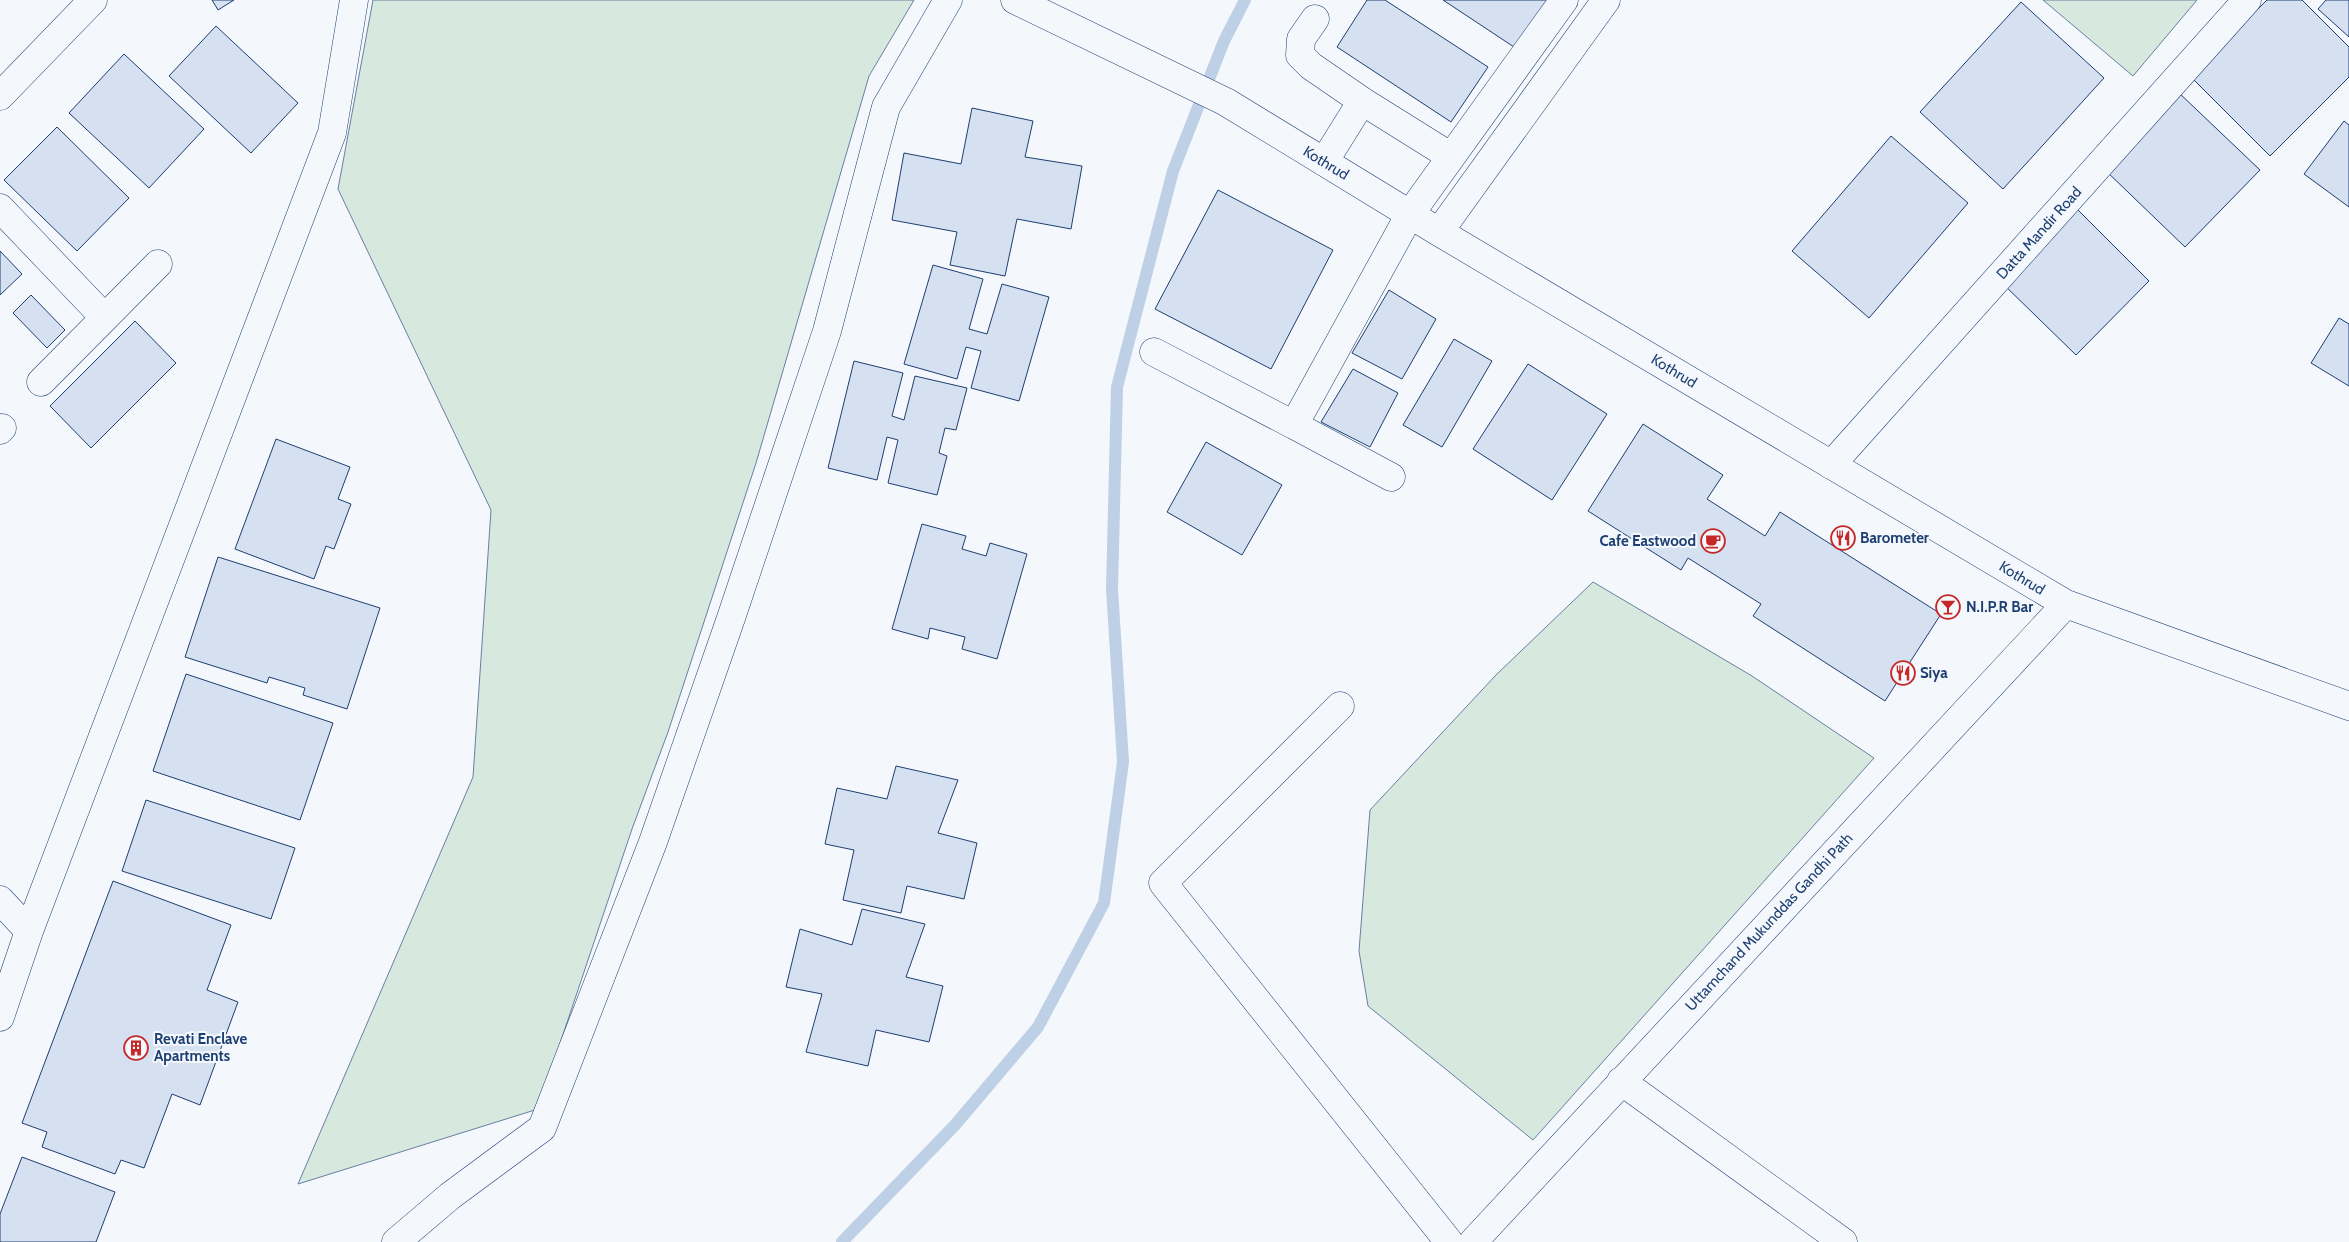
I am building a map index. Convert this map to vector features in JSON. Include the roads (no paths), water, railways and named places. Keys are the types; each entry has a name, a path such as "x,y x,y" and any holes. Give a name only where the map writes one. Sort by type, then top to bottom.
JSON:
{"street":[{"path":"0,96 93,0"},
{"path":"0,1017 29,931 332,134 354,0"},
{"path":"396,1242 450,1196 542,1128 653,842 734,609 827,331 886,107 948,0"},
{"name":"Kothrud","path":"1015,0 1226,102 1439,232 2066,604 2349,706"},
{"path":"1294,425 1410,214 1564,0"},
{"path":"1439,232 1606,0"},
{"name":"Datta Mandir Road","path":"1831,465 2247,0"},
{"path":"1316,19 1301,39 1300,55 1311,66 1362,101 1450,156"},
{"path":"1324,162 1362,101"},
{"path":"0,208 99,312"},
{"path":"41,382 99,312 158,264"},
{"path":"1154,352 1294,425 1390,478"},
{"name":"Uttamchand Mukunddas Gandhi Path","path":"1473,1242 2066,604"},
{"path":"1340,706 1163,882 1449,1242"},
{"path":"0,900 29,931"},
{"path":"1621,1081 1843,1242"}],"waterway":[{"path":"842,1242 955,1125 1038,1027 1104,903 1123,762 1112,589 1117,387 1173,171 1224,41 1245,0"}],"place":[{"name":"Barometer","path":"1843,538"},
{"name":"Cafe Eastwood","path":"1713,541"},
{"name":"N.I.P.R Bar","path":"1948,607"},
{"name":"Siya","path":"1903,673"},
{"name":"Revati Enclave Apartments","path":"136,1048"}]}
